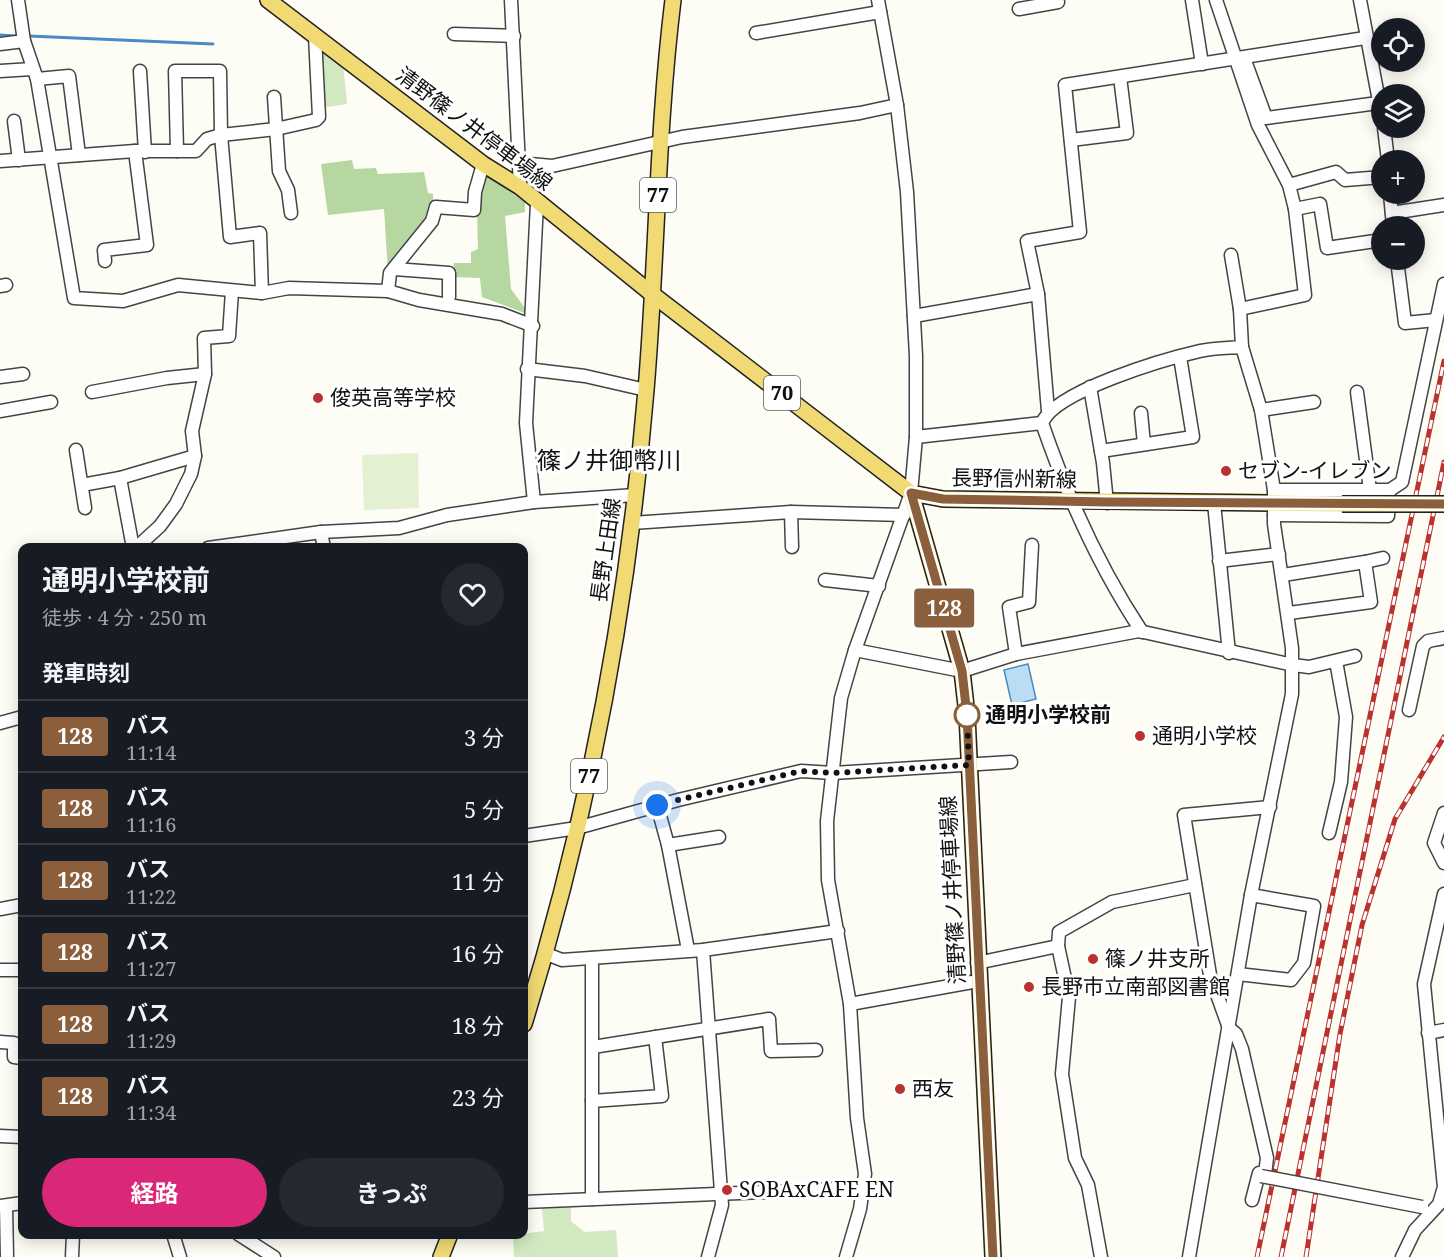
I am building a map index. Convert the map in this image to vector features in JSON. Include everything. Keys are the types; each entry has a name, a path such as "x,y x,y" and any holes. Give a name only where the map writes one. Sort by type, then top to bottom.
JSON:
{"main road":[{"name":"清野篠ノ井停車場線","path":"268,0 483,164 520,187 652,294"},
{"name":"長野上田線","path":"528,1010 577,828 607,685 632,523 646,390 660,144 673,0"},
{"name":"長野信州新線","path":"652,294 911,493 943,499 1444,504"},
{"name":"清野篠ノ井停車場線","path":"911,493 962,671 969,765 993,1257"},
{"path":"441,1257 448,1239"}],"street":[{"path":"18,0 24,41 34,74 51,158 74,298 123,301 178,285 262,293 289,288 388,291 419,300 502,314 532,326"},
{"path":"511,0 520,187"},
{"path":"1192,0 1202,64"},
{"path":"1215,0 1266,118 1371,104"},
{"path":"1360,0 1374,84"},
{"path":"1018,9 1062,1"},
{"path":"756,33 879,6 897,105 907,192 914,316 916,437 911,493 855,650 841,698 827,821 828,880 850,1004 858,1118 865,1174 846,1257"},
{"path":"454,34 514,36"},
{"path":"0,160 140,151 196,151 207,139 221,135 276,129 316,120 319,117 315,36"},
{"path":"1048,411 1038,294 1027,241 1080,232 1065,85 1365,38"},
{"path":"0,44 24,41"},
{"path":"1239,58 1265,140 1289,185 1295,209 1305,295 1240,309"},
{"path":"0,71 69,76 79,155"},
{"path":"105,261 104,250 147,245 140,151 140,71"},
{"path":"177,152 175,71 220,71 221,135 230,237 260,233 262,293"},
{"path":"1071,140 1127,133 1120,77"},
{"path":"274,97 279,171 288,190 291,213"},
{"path":"519,164 552,166 660,144 682,137 860,113 897,105"},
{"path":"14,121 19,160"},
{"path":"388,291 390,273 432,221 436,207 474,210 479,171 483,164"},
{"path":"1289,185 1336,172 1345,180 1371,178"},
{"path":"534,502 526,423 537,202"},
{"path":"1295,209 1320,204 1327,248 1371,242"},
{"path":"1391,204 1392,216"},
{"path":"1392,213 1444,205"},
{"path":"1189,1257 1251,895 1292,693 1293,665 1289,613 1279,554 1274,503 1261,410 1242,347 1240,309 1231,255"},
{"path":"394,269 449,273 449,297"},
{"path":"1398,270 1405,323 1436,320"},
{"path":"1274,503 1371,490 1390,490 1397,486 1404,477 1444,284"},
{"path":"141,543 160,526 181,497 195,456 192,431 205,374 204,338 230,336 232,291"},
{"path":"914,316 1038,294"},
{"path":"1142,632 1127,610 1071,501 1042,423 1048,411 1075,393 1090,387 1200,351 1242,347"},
{"path":"1101,450 1193,437 1180,357"},
{"path":"528,369 585,376 646,390"},
{"path":"0,377 23,374"},
{"path":"92,392 166,378 205,374"},
{"path":"1090,387 1107,502"},
{"path":"1357,392 1371,490"},
{"path":"0,411 51,402"},
{"path":"1261,410 1314,402"},
{"path":"1141,413 1144,444"},
{"path":"916,437 1042,423"},
{"path":"76,450 85,508"},
{"path":"82,484 120,478 195,456"},
{"path":"120,478 134,543"},
{"path":"1274,503 1388,516 1390,490"},
{"path":"293,542 321,532 399,528 447,515 534,502 635,495"},
{"path":"1214,503 1229,653"},
{"path":"632,523 791,512 904,515"},
{"path":"791,512 792,547"},
{"path":"321,532 323,543"},
{"path":"1016,654 1009,608 1029,602 1032,545"},
{"path":"1219,561 1279,554"},
{"path":"1283,575 1383,558"},
{"path":"1289,613 1371,602 1365,562"},
{"path":"825,580 879,586"},
{"path":"855,650 962,671 1016,654 1100,637 1142,632 1229,653 1310,667 1354,656"},
{"path":"1409,710 1423,646 1428,641 1444,638"},
{"path":"1329,833 1341,782 1346,717 1336,661"},
{"path":"0,723 18,718"},
{"path":"528,835 577,828 657,805 801,771 833,773 1011,762"},
{"path":"657,805 668,845 688,950"},
{"path":"1252,1200 1259,1173 1265,1174 1267,1158 1242,1049 1236,1034 1229,1028 1210,975 1184,815 1270,807"},
{"path":"1444,813 1434,843 1444,863"},
{"path":"668,845 719,837"},
{"path":"1101,1257 1088,1185 1075,1158 1062,1074 1070,997 1058,946 1059,932 1112,902 1195,885"},
{"path":"1402,1257 1415,1230 1441,1205 1444,1187 1441,1130 1424,984 1444,894"},
{"path":"1238,974 1291,980 1304,963 1314,906 1251,895"},
{"path":"0,909 18,906"},
{"path":"544,953 562,960 688,950 703,951 838,931"},
{"path":"977,963 1058,946"},
{"path":"703,951 722,1195 722,1205 708,1257"},
{"path":"592,958 592,1199"},
{"path":"0,970 18,970"},
{"path":"850,1004 978,981"},
{"path":"593,1047 769,1019 771,1051 816,1050"},
{"path":"1428,1033 1444,1030"},
{"path":"592,1101 662,1096 655,1037"},
{"path":"0,1042 14,1043 14,1057 18,1058"},
{"path":"0,1136 18,1137"},
{"path":"1261,1176 1422,1207"},
{"path":"528,1202 863,1188"},
{"path":"1310,1191 1373,1204"},
{"path":"8,1257 3,1206 18,1204"},
{"path":"72,1257 73,1239"},
{"path":"175,1239 180,1257"},
{"path":"246,1239 274,1257"}],"green space":[{"path":"318,44 343,62 347,104 321,108"},
{"path":"352,160 354,169 376,168 378,174 424,172 428,193 433,194 425,226 388,272 384,209 328,215 321,164"},
{"path":"482,172 525,202 525,212 505,216 511,289 530,315 482,297 480,278 452,277 454,263 471,263 471,252 478,249 477,211"},
{"path":"418,453 419,508 364,510 362,455"},
{"path":"571,1207 571,1221 584,1232 616,1230 618,1257 514,1257 513,1239 528,1239 528,1233 544,1231 542,1208"}],"water":[{"path":"1028,664 1036,699 1012,705 1004,670"}],"waterway":[{"path":"0,35 15,36"},
{"path":"29,36 213,44"}],"railway":[{"path":"1257,1257 1444,361"},
{"path":"1281,1257 1444,462"},
{"path":"1306,1257 1340,1034 1362,925 1395,819 1444,737"}],"bus line":[{"name":"128","path":"993,1257 977,963 967,715 962,671 911,493 943,499 1444,504"}],"place":[{"name":"俊英高等学校","path":"318,398"},
{"name":"セブン-イレブン","path":"1226,471"},
{"name":"通明小学校前","path":"967,715"},
{"name":"通明小学校","path":"1140,736"},
{"name":"篠ノ井支所","path":"1093,959"},
{"name":"長野市立南部図書館","path":"1029,987"},
{"name":"西友","path":"900,1089"},
{"name":"SOBAxCAFE EN","path":"727,1190"}],"district":[{"name":"篠ノ井御幣川","path":"609,461"}],"route":[{"path":"657,805 801,771 833,773 969,765 967,715"}]}
